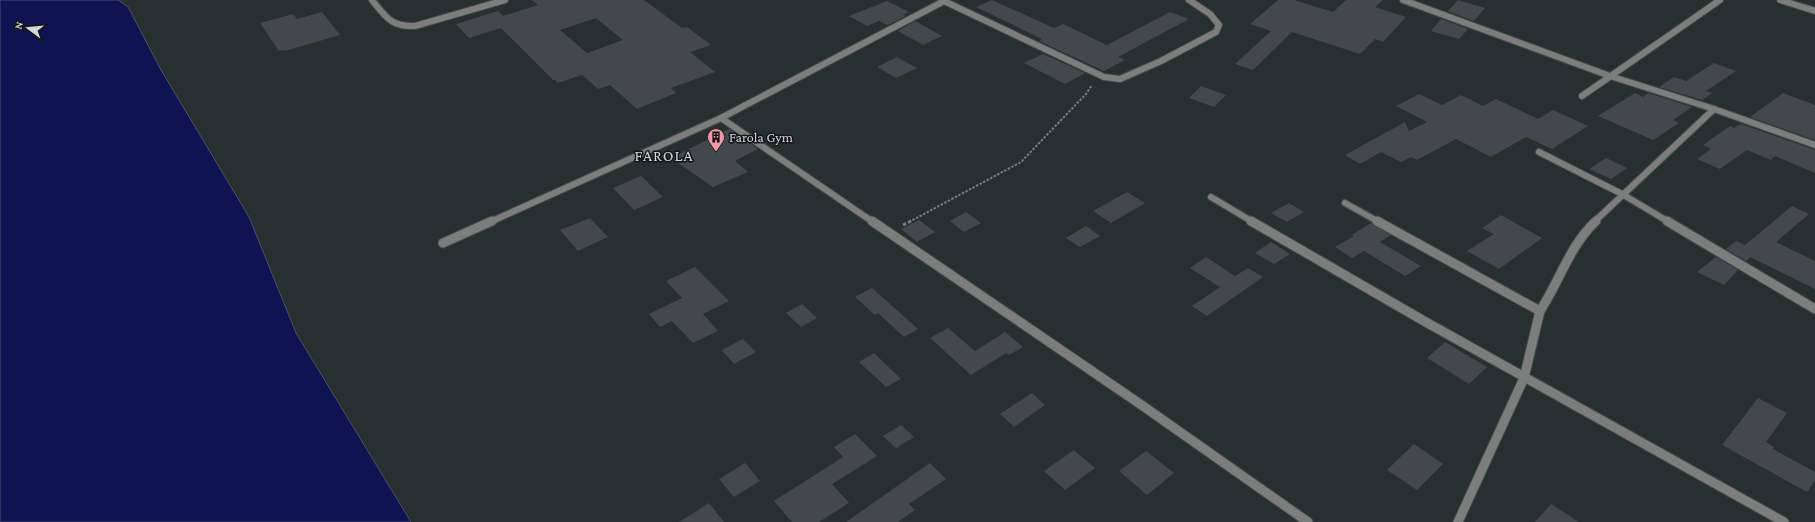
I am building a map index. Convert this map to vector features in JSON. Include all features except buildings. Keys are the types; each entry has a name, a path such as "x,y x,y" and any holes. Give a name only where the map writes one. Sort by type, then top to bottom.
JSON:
{"street":[{"path":"372,0 391,22 402,27 415,26 505,0"},
{"path":"443,243 721,118 945,0 1099,75 1109,78 1120,78 1168,57 1216,32 1219,25 1217,19 1203,8 1189,0"},
{"path":"1403,0 1610,76 1714,109 1815,145"},
{"path":"1582,96 1720,0"},
{"path":"1780,0 1815,11"},
{"path":"1458,522 1524,378 1540,311 1552,292 1565,264 1588,228 1622,194 1714,109"},
{"path":"721,118 889,232 1308,522"},
{"path":"1539,152 1622,194 1815,309"},
{"path":"1211,197 1279,238 1524,378 1784,522"},
{"path":"1345,203 1540,311"}],"path":[{"path":"889,232 1021,162 1086,94 1099,75"}],"shaded area":[{"path":"0,0 118,0 128,7 161,70 249,217 296,333 411,522 0,522"}],"place":[{"name":"Farola Gym","path":"716,152"}],"district":[{"name":"FAROLA","path":"664,155"}]}
